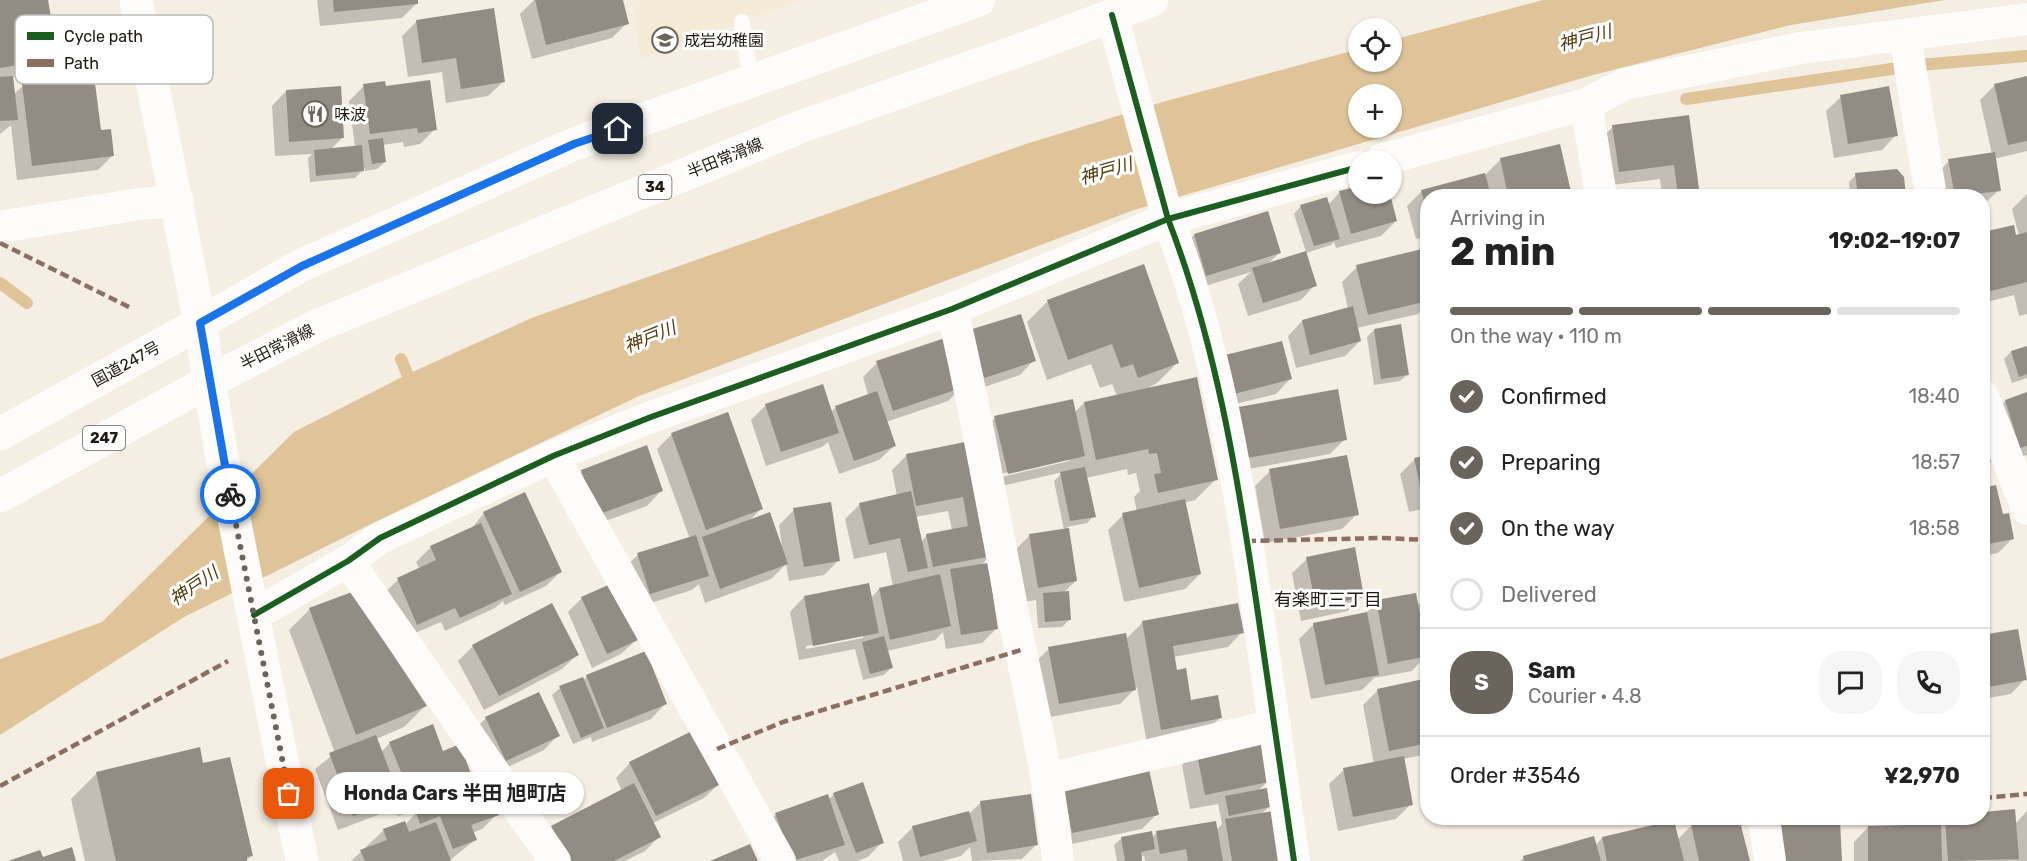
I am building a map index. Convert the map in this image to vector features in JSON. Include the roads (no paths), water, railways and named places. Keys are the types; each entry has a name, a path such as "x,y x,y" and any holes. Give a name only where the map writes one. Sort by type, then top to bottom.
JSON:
{"main road":[{"path":"136,0 139,15"},
{"path":"200,323 302,266 563,149 979,0"},
{"name":"半田常滑線","path":"208,382 319,325 800,127 1152,0"},
{"path":"154,84 178,201 221,453 302,861"},
{"name":"国道247号","path":"0,434 200,323"},
{"name":"247","path":"0,496 208,382"}],"street":[{"path":"1112,15 1168,219 1179,248 1215,373 1247,541 1294,861"},
{"path":"1402,155 1586,104 1625,84 1802,48 1908,56 2027,19"},
{"path":"1908,56 1931,189"},
{"path":"1586,104 1600,189"},
{"path":"254,615 348,561 380,538 553,456 651,417 952,309 1168,219 1348,170"},
{"path":"0,227 139,204 178,201"},
{"path":"952,309 973,399 1008,589 1048,779 1058,861"},
{"path":"1990,414 2027,509"},
{"path":"553,456 780,861"},
{"path":"348,561 555,861"},
{"path":"1048,779 1275,725"},
{"path":"1765,825 1770,861"}],"lane":[{"path":"742,22 751,82"}],"water":[{"name":"神戸川","path":"1543,0 1945,0 1791,25 1593,75 1402,131 1402,84 1348,84 1348,138 1379,138 1134,210 639,396 373,523 184,617 0,735 0,659 102,622 294,432 408,374 534,317 1026,144 1166,101 1348,52 1348,72 1402,72 1402,37"}],"waterway":[{"path":"1686,99 1919,65 2027,56"},
{"path":"0,283 27,303"},
{"path":"401,359 413,388"}],"place":[{"name":"成岩幼稚園","path":"665,40"},
{"name":"味波","path":"315,114"},
{"name":"Honda Cars 半田 旭町店","path":"289,794"}],"district":[{"name":"有楽町三丁目","path":"1328,600"}]}
